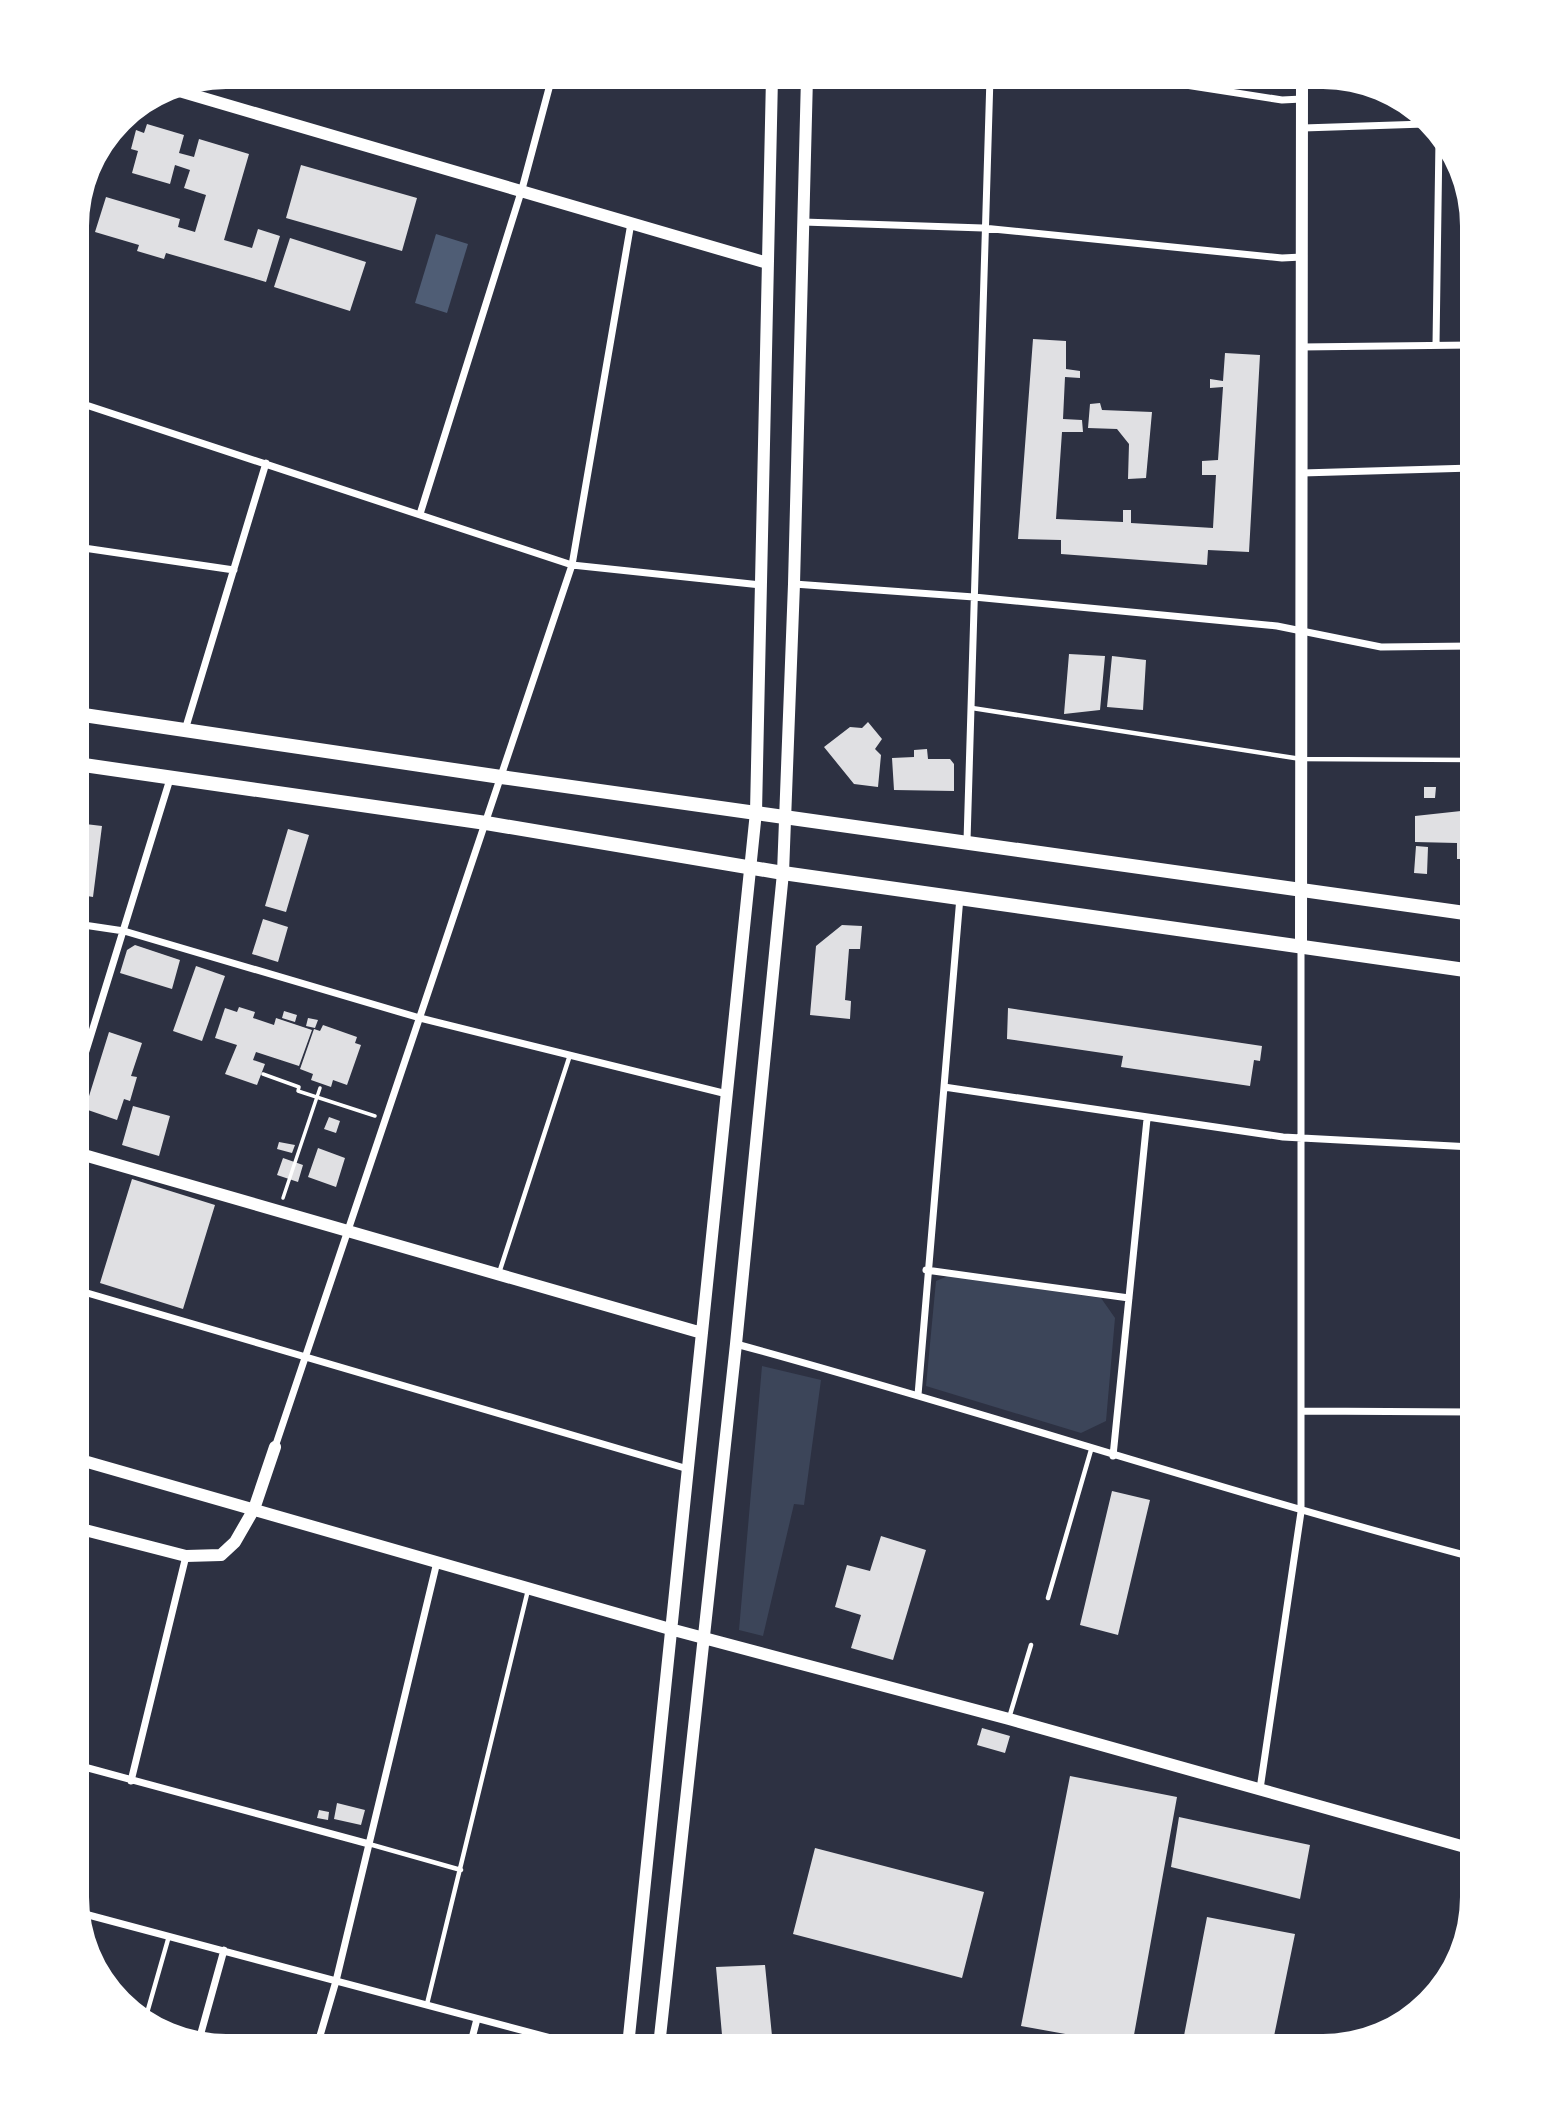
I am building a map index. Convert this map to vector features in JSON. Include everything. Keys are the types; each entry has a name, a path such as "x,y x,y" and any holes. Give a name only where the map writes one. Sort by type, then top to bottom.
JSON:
{"main road":[{"path":"90,716 501,777 1460,912"},
{"path":"90,766 486,822 783,873 960,896 1460,969"}],"street":[{"path":"420,514 522,189 547,90"},
{"path":"629,2033 755,812 772,90"},
{"path":"660,2033 736,1344 783,873 787,816 807,90"},
{"path":"967,841 988,90"},
{"path":"1223,90 1282,100 1302,99"},
{"path":"1260,1789 1301,1512 1302,90"},
{"path":"191,94 522,189 767,263"},
{"path":"1303,128 1414,124"},
{"path":"1436,345 1439,154"},
{"path":"89,1531 186,1556 221,1555 236,1542 254,1509 572,565 631,222"},
{"path":"803,222 983,228 1268,257 1301,257"},
{"path":"1300,347 1460,345"},
{"path":"90,406 572,565 761,585"},
{"path":"185,730 266,463"},
{"path":"1302,473 1460,468"},
{"path":"90,549 234,570"},
{"path":"794,584 974,597 1277,626 1381,647 1460,646"},
{"path":"90,1040 170,779"},
{"path":"918,1395 926,1270 960,896"},
{"path":"90,926 124,931 420,1018 727,1094"},
{"path":"944,1087 1147,1119 1301,1139 1460,1146"},
{"path":"1113,1456 1147,1119"},
{"path":"89,1157 702,1333"},
{"path":"926,1270 1129,1298"},
{"path":"89,1294 688,1469"},
{"path":"736,1344 918,1395 1301,1512 1460,1555"},
{"path":"1303,1411 1460,1412"},
{"path":"89,1462 670,1629 1009,1719 1460,1846"},
{"path":"131,1781 186,1556"},
{"path":"321,2033 336,1981 437,1562"},
{"path":"89,1769 369,1844"},
{"path":"90,1915 532,2033"},
{"path":"201,2031 224,1950"},
{"path":"473,2033 477,2019"}],"lane":[{"path":"972,708 1301,759 1460,760"},
{"path":"499,1275 570,1054"},
{"path":"1048,1598 1091,1450"},
{"path":"427,2004 528,1588"},
{"path":"1009,1719 1031,1645"},
{"path":"369,1844 461,1870"},
{"path":"148,2009 169,1936"}],"path":[{"path":"263,1074 299,1087 298,1091 386,1119"},
{"path":"279,1210 320,1088"}],"shaded area":[{"path":"436,234 468,244 447,313 415,303"},
{"path":"948,1276 1101,1298 1115,1318 1106,1421 1081,1433 926,1386 936,1281"},
{"path":"762,1366 821,1380 804,1505 794,1504 763,1636 739,1630"}],"building":[{"path":"147,124 184,135 179,153 194,157 199,139 249,154 224,240 252,248 258,229 280,236 266,282 166,253 164,259 137,251 139,245 95,232 106,197 180,219 178,227 195,232 206,195 184,188 190,170 175,165 170,184 132,173 138,151 131,149 136,130 144,133"},
{"path":"301,165 417,198 402,251 286,218"},
{"path":"290,238 366,262 350,311 274,287"},
{"path":"1033,339 1066,341 1066,369 1080,371 1080,378 1065,377 1063,419 1082,420 1083,432 1062,432 1056,519 1123,522 1123,510 1131,510 1131,523 1213,528 1216,475 1202,475 1202,461 1218,460 1223,387 1210,388 1210,379 1223,381 1225,353 1260,355 1249,552 1208,550 1207,565 1061,554 1061,540 1018,539"},
{"path":"1100,403 1102,410 1152,412 1146,478 1128,479 1129,444 1117,429 1088,428 1090,404"},
{"path":"1069,654 1105,656 1100,710 1064,714"},
{"path":"1112,656 1146,660 1143,710 1107,707"},
{"path":"868,722 882,739 875,749 881,755 878,787 854,784 824,747 850,727 862,728"},
{"path":"927,749 928,759 950,759 954,764 954,791 894,790 892,758 914,757 914,750"},
{"path":"1424,787 1436,787 1435,798 1424,798"},
{"path":"1460,811 1460,859 1457,859 1457,843 1415,842 1415,816"},
{"path":"90,825 102,826 93,897 90,896"},
{"path":"288,829 309,835 286,912 265,906"},
{"path":"1416,846 1428,847 1427,874 1414,873"},
{"path":"263,919 288,927 278,962 252,954"},
{"path":"842,925 862,926 860,949 849,949 845,1000 851,1001 850,1019 810,1015 816,946"},
{"path":"135,945 180,960 172,989 120,973 127,950"},
{"path":"196,966 225,976 202,1041 173,1031"},
{"path":"239,1007 255,1012 253,1018 274,1025 276,1018 312,1030 299,1066 256,1052 253,1060 265,1064 257,1085 225,1074 237,1045 215,1038 225,1008 237,1012"},
{"path":"1008,1008 1262,1046 1260,1061 1254,1060 1250,1086 1121,1067 1123,1056 1007,1039"},
{"path":"284,1011 297,1015 295,1022 282,1018"},
{"path":"308,1018 318,1020 315,1028 306,1026"},
{"path":"323,1025 357,1037 355,1043 361,1045 347,1085 333,1080 331,1087 311,1080 313,1074 300,1069 314,1029 320,1031"},
{"path":"109,1032 142,1043 131,1076 137,1077 130,1101 124,1099 117,1120 89,1111 89,1095"},
{"path":"133,1106 170,1116 159,1156 122,1145"},
{"path":"329,1117 340,1121 336,1133 324,1129"},
{"path":"279,1142 295,1145 292,1153 277,1149"},
{"path":"318,1148 345,1158 336,1187 308,1177"},
{"path":"283,1158 303,1165 298,1182 277,1175"},
{"path":"132,1179 215,1205 183,1309 100,1283"},
{"path":"1112,1491 1150,1500 1118,1635 1080,1625"},
{"path":"881,1536 926,1550 893,1660 851,1648 861,1615 835,1607 847,1565 870,1571"},
{"path":"982,1728 1010,1736 1005,1753 977,1745"},
{"path":"1070,1776 1177,1797 1134,2034 1064,2034 1021,2026"},
{"path":"337,1803 365,1810 361,1825 334,1819"},
{"path":"319,1810 329,1812 328,1820 317,1818"},
{"path":"1179,1817 1310,1845 1300,1899 1171,1867"},
{"path":"815,1848 984,1892 962,1978 793,1934"},
{"path":"1207,1917 1295,1934 1274,2034 1184,2034"},
{"path":"765,1965 772,2034 722,2033 716,1967"}]}
